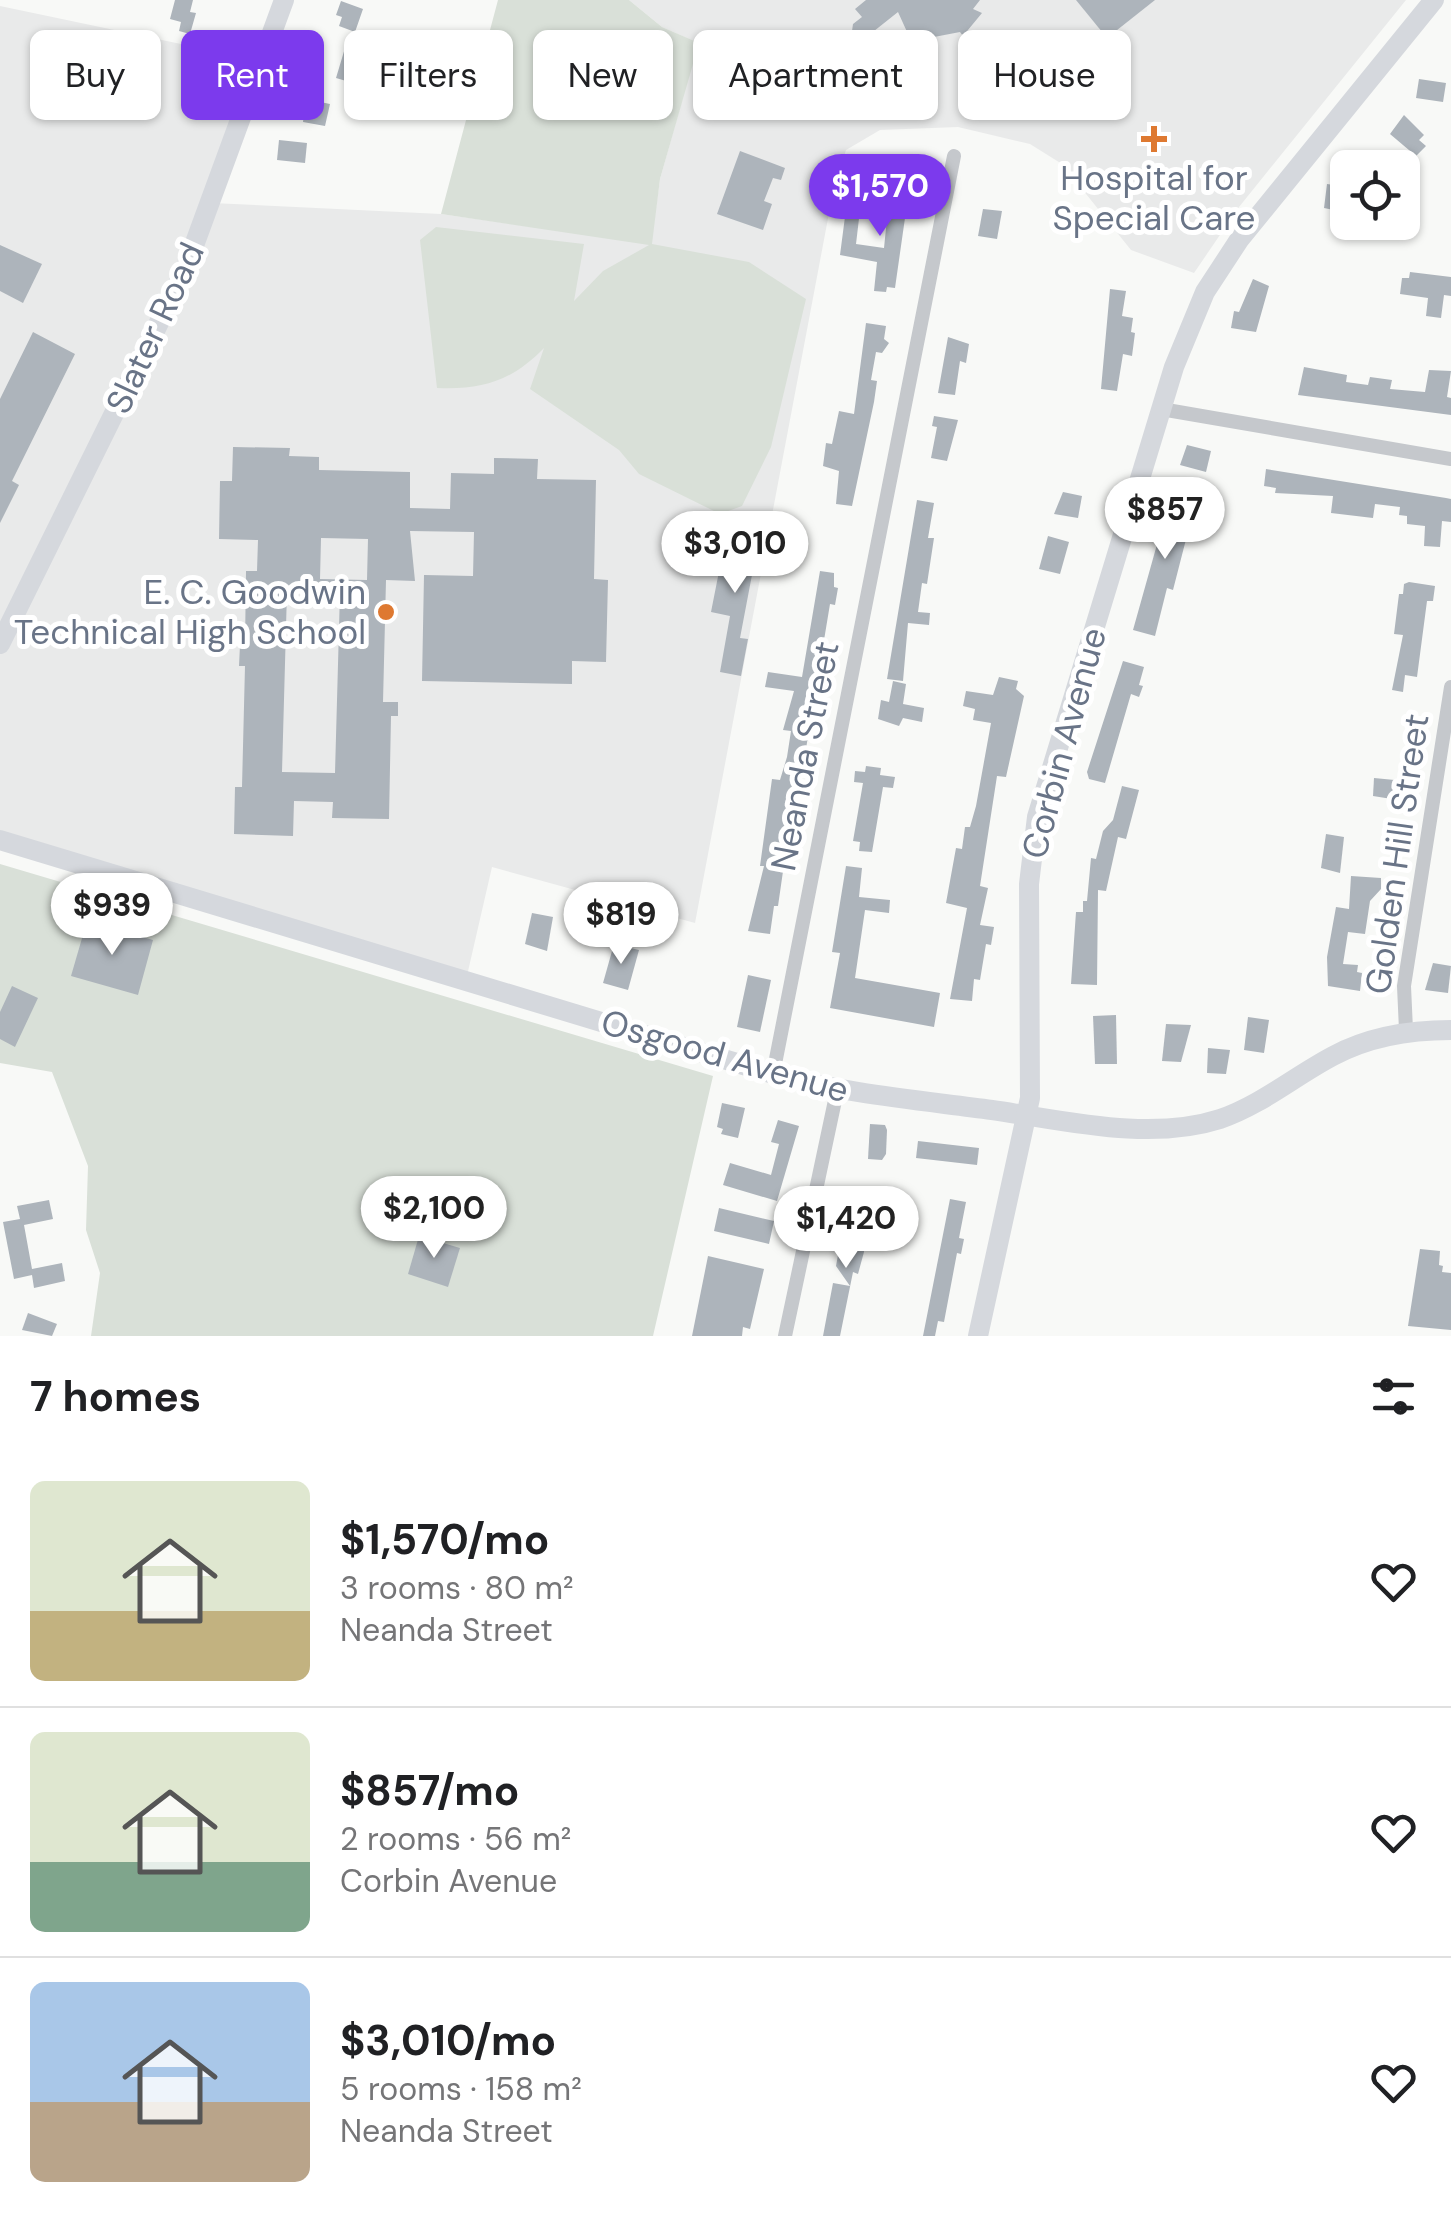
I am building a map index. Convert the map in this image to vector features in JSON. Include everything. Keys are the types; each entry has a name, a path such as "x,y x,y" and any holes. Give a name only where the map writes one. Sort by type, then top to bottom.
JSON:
{"main road":[{"name":"Slater Road","path":"0,644 185,270 284,0"},
{"name":"Corbin Avenue","path":"978,1336 1028,1115 1028,884 1035,828 1161,409 1192,319 1221,265 1434,0"},
{"name":"Osgood Avenue","path":"0,840 837,1090 1028,1115 1168,1128 1219,1120 1277,1092 1335,1055 1406,1030 1451,1030"}],"street":[{"name":"Neanda Street","path":"774,1074 954,156"},
{"path":"1161,409 1451,459"},
{"name":"Golden Hill Street","path":"1406,1030 1404,986 1451,686"},
{"path":"785,1336 837,1090"}],"shaded area":[{"path":"498,0 629,0 669,30 533,30 533,120 673,120 673,32 693,40 693,64 660,179 652,244 749,262 806,299 771,447 742,506 720,514 639,474 619,450 530,389 544,348 520,368 495,381 437,388 420,240 436,227 584,244 574,301 603,271 649,245 441,214 466,120 513,120 513,30 490,30"},
{"name":"E. C. Goodwin Technical High School","path":"629,0 1406,0 1239,207 1194,273 1131,250 1062,164 1030,144 958,127 880,130 846,150 833,192 695,923 492,867 466,980 0,840 0,6 114,30 30,30 30,120 161,120 161,40 181,44 181,120 241,120 212,203 441,214 651,244 660,179 693,61 693,120 938,120 938,30 693,30 693,41 662,27"},
{"path":"0,864 713,1076 653,1336 91,1336 100,1273 86,1230 88,1166 52,1072 0,1063"}],"building":[{"path":"175,0 193,0 190,12 196,13 191,30 179,31 181,22 170,19"},
{"path":"866,0 980,0 973,9 982,13 968,30 938,36 938,30 906,30 898,12 875,30 852,30 862,17 855,9"},
{"path":"1076,0 1155,0 1117,30 1100,30"},
{"path":"341,1 363,9 356,30 339,26 342,17 336,15"},
{"path":"344,51 344,80 336,78"},
{"path":"1419,79 1446,83 1443,102 1416,98"},
{"path":"324,103 330,104 325,126 303,122 324,120"},
{"path":"1404,115 1424,135 1419,140 1426,146 1420,152 1409,150 1390,134"},
{"path":"279,140 307,143 305,163 277,160"},
{"path":"740,151 785,168 781,180 773,178 764,201 772,204 763,230 717,214"},
{"path":"1327,184 1330,184 1330,209 1324,208"},
{"path":"885,189 913,193 910,212 906,211 895,288 887,287 886,292 874,291 877,262 840,255 846,209 860,210 856,244 884,248 888,209 882,208"},
{"path":"983,209 1002,211 997,239 978,236"},
{"path":"0,245 42,264 23,303 0,291"},
{"path":"1410,272 1451,277 1451,296 1444,295 1441,318 1426,316 1428,298 1400,294 1402,278 1409,278"},
{"path":"1253,279 1269,286 1256,332 1231,328 1234,311 1239,312"},
{"path":"1110,289 1126,291 1122,316 1133,318 1131,332 1135,333 1132,356 1123,354 1117,391 1101,389"},
{"path":"866,323 886,326 884,339 889,343 882,353 876,352 871,380 877,381 874,402 852,506 836,504 839,471 823,466 826,443 832,444 839,411 854,414"},
{"path":"33,332 75,354 12,481 19,485 0,523 0,399"},
{"path":"948,337 969,344 966,363 960,361 955,395 938,393"},
{"path":"1304,367 1347,375 1346,382 1368,385 1370,377 1392,380 1390,389 1425,392 1429,370 1451,371 1447,397 1451,398 1451,415 1298,395"},
{"path":"934,416 958,420 947,461 931,458 937,427 932,426"},
{"path":"1187,445 1211,451 1206,472 1180,465"},
{"path":"233,447 290,448 289,456 319,457 319,470 410,472 410,508 450,509 451,473 494,474 494,458 538,459 537,479 596,480 594,579 608,580 606,662 572,661 572,684 422,681 424,575 473,576 474,532 410,531 415,581 386,580 383,702 398,702 398,716 391,716 389,819 332,818 333,802 294,801 293,836 234,834 235,787 242,787 245,666 239,666 240,645 245,645 246,571 257,571 258,540 219,539 220,481 232,481","holes":["321,538 368,539 367,580 320,579","287,591 340,592 335,773 282,772"]},
{"path":"1266,469 1451,499 1451,522 1442,521 1440,547 1424,546 1425,526 1407,524 1407,516 1399,515 1400,507 1375,504 1373,518 1331,513 1333,496 1275,493 1276,488 1264,486"},
{"path":"1177,490 1193,495 1187,514 1192,516 1173,590 1167,588 1155,636 1133,630 1170,498"},
{"path":"1063,492 1082,496 1078,518 1054,514"},
{"path":"917,500 934,503 928,538 934,538 918,612 930,613 929,625 908,623 903,681 887,679"},
{"path":"727,531 759,538 740,638 748,639 741,676 720,672 730,616 711,612"},
{"path":"1048,536 1069,542 1060,574 1039,569"},
{"path":"820,571 834,573 834,587 838,588 835,605 830,604 778,906 774,906 770,934 748,931 764,866 760,866 772,779 780,780 791,731 783,730 794,691 765,687 768,672 802,677"},
{"path":"1404,584 1435,586 1433,601 1427,601 1417,677 1405,675 1403,692 1392,690 1403,635 1394,634 1399,594 1403,594"},
{"path":"1123,661 1144,667 1139,685 1143,686 1139,697 1131,694 1105,783 1089,779 1087,772"},
{"path":"999,677 1018,681 1016,689 1024,696 1006,777 997,776 980,886 988,888 980,925 994,927 991,945 986,944 980,980 974,979 972,1001 950,999 967,908 946,903 956,848 962,849 965,827 970,827 976,806 991,723 973,720 975,709 963,706 966,691 993,695"},
{"path":"893,681 906,684 903,704 924,708 922,722 903,718 899,726 878,719 881,700 889,702"},
{"path":"866,766 881,768 880,775 895,777 893,788 883,787 872,852 859,851 860,842 853,841 863,783 854,782 855,771 865,772"},
{"path":"1374,778 1405,781 1404,796 1398,800 1373,796"},
{"path":"1122,786 1139,790 1126,839 1118,837 1106,891 1098,890 1097,985 1071,984 1076,912 1083,912 1091,858 1096,859 1103,831 1113,820"},
{"path":"1326,834 1344,837 1340,873 1321,868"},
{"path":"846,866 862,868 859,897 890,900 889,913 865,910 855,978 940,993 934,1027 830,1008 840,953 832,952"},
{"path":"1351,876 1381,878 1381,889 1370,901 1365,934 1348,932 1343,964 1358,965 1357,972 1362,973 1360,991 1328,986 1327,957 1336,907 1349,909"},
{"path":"532,913 553,917 547,951 525,944"},
{"path":"87,921 153,940 138,995 71,976"},
{"path":"614,944 639,950 628,990 603,983"},
{"path":"1433,963 1451,966 1448,993 1425,990"},
{"path":"748,975 771,980 760,1032 737,1027"},
{"path":"12,986 38,998 15,1047 0,1039 0,1012"},
{"path":"1116,1015 1117,1064 1095,1064 1093,1016"},
{"path":"1248,1017 1269,1020 1264,1053 1244,1050"},
{"path":"1166,1024 1191,1025 1181,1062 1162,1061"},
{"path":"1208,1048 1230,1050 1226,1074 1207,1073"},
{"path":"722,1103 745,1108 738,1138 721,1134 723,1129 717,1127"},
{"path":"778,1120 799,1126 777,1201 723,1185 730,1163 771,1175 779,1144 771,1142"},
{"path":"870,1124 885,1125 887,1130 882,1160 868,1159"},
{"path":"918,1141 979,1148 977,1165 916,1158"},
{"path":"950,1199 966,1202 959,1238 964,1239 961,1254 957,1253 944,1322 938,1321 935,1336 923,1336"},
{"path":"49,1200 53,1219 24,1225 32,1269 62,1263 65,1281 34,1288 32,1275 14,1279 3,1222 20,1219 17,1206"},
{"path":"719,1208 774,1221 769,1244 714,1231"},
{"path":"846,1211 863,1214 864,1252 858,1274 853,1272 840,1336 823,1336 833,1283 850,1286 836,1266"},
{"path":"419,1236 460,1248 448,1287 408,1274"},
{"path":"1420,1249 1440,1251 1442,1272 1451,1273 1451,1330 1408,1326"},
{"path":"708,1256 764,1269 750,1329 743,1327 742,1336 692,1336"},
{"path":"28,1313 57,1324 52,1336 22,1330"}],"place":[{"name":"Hospital for Special Care","path":"1154,139"},
{"name":"E. C. Goodwin Technical High School","path":"386,612"}]}
